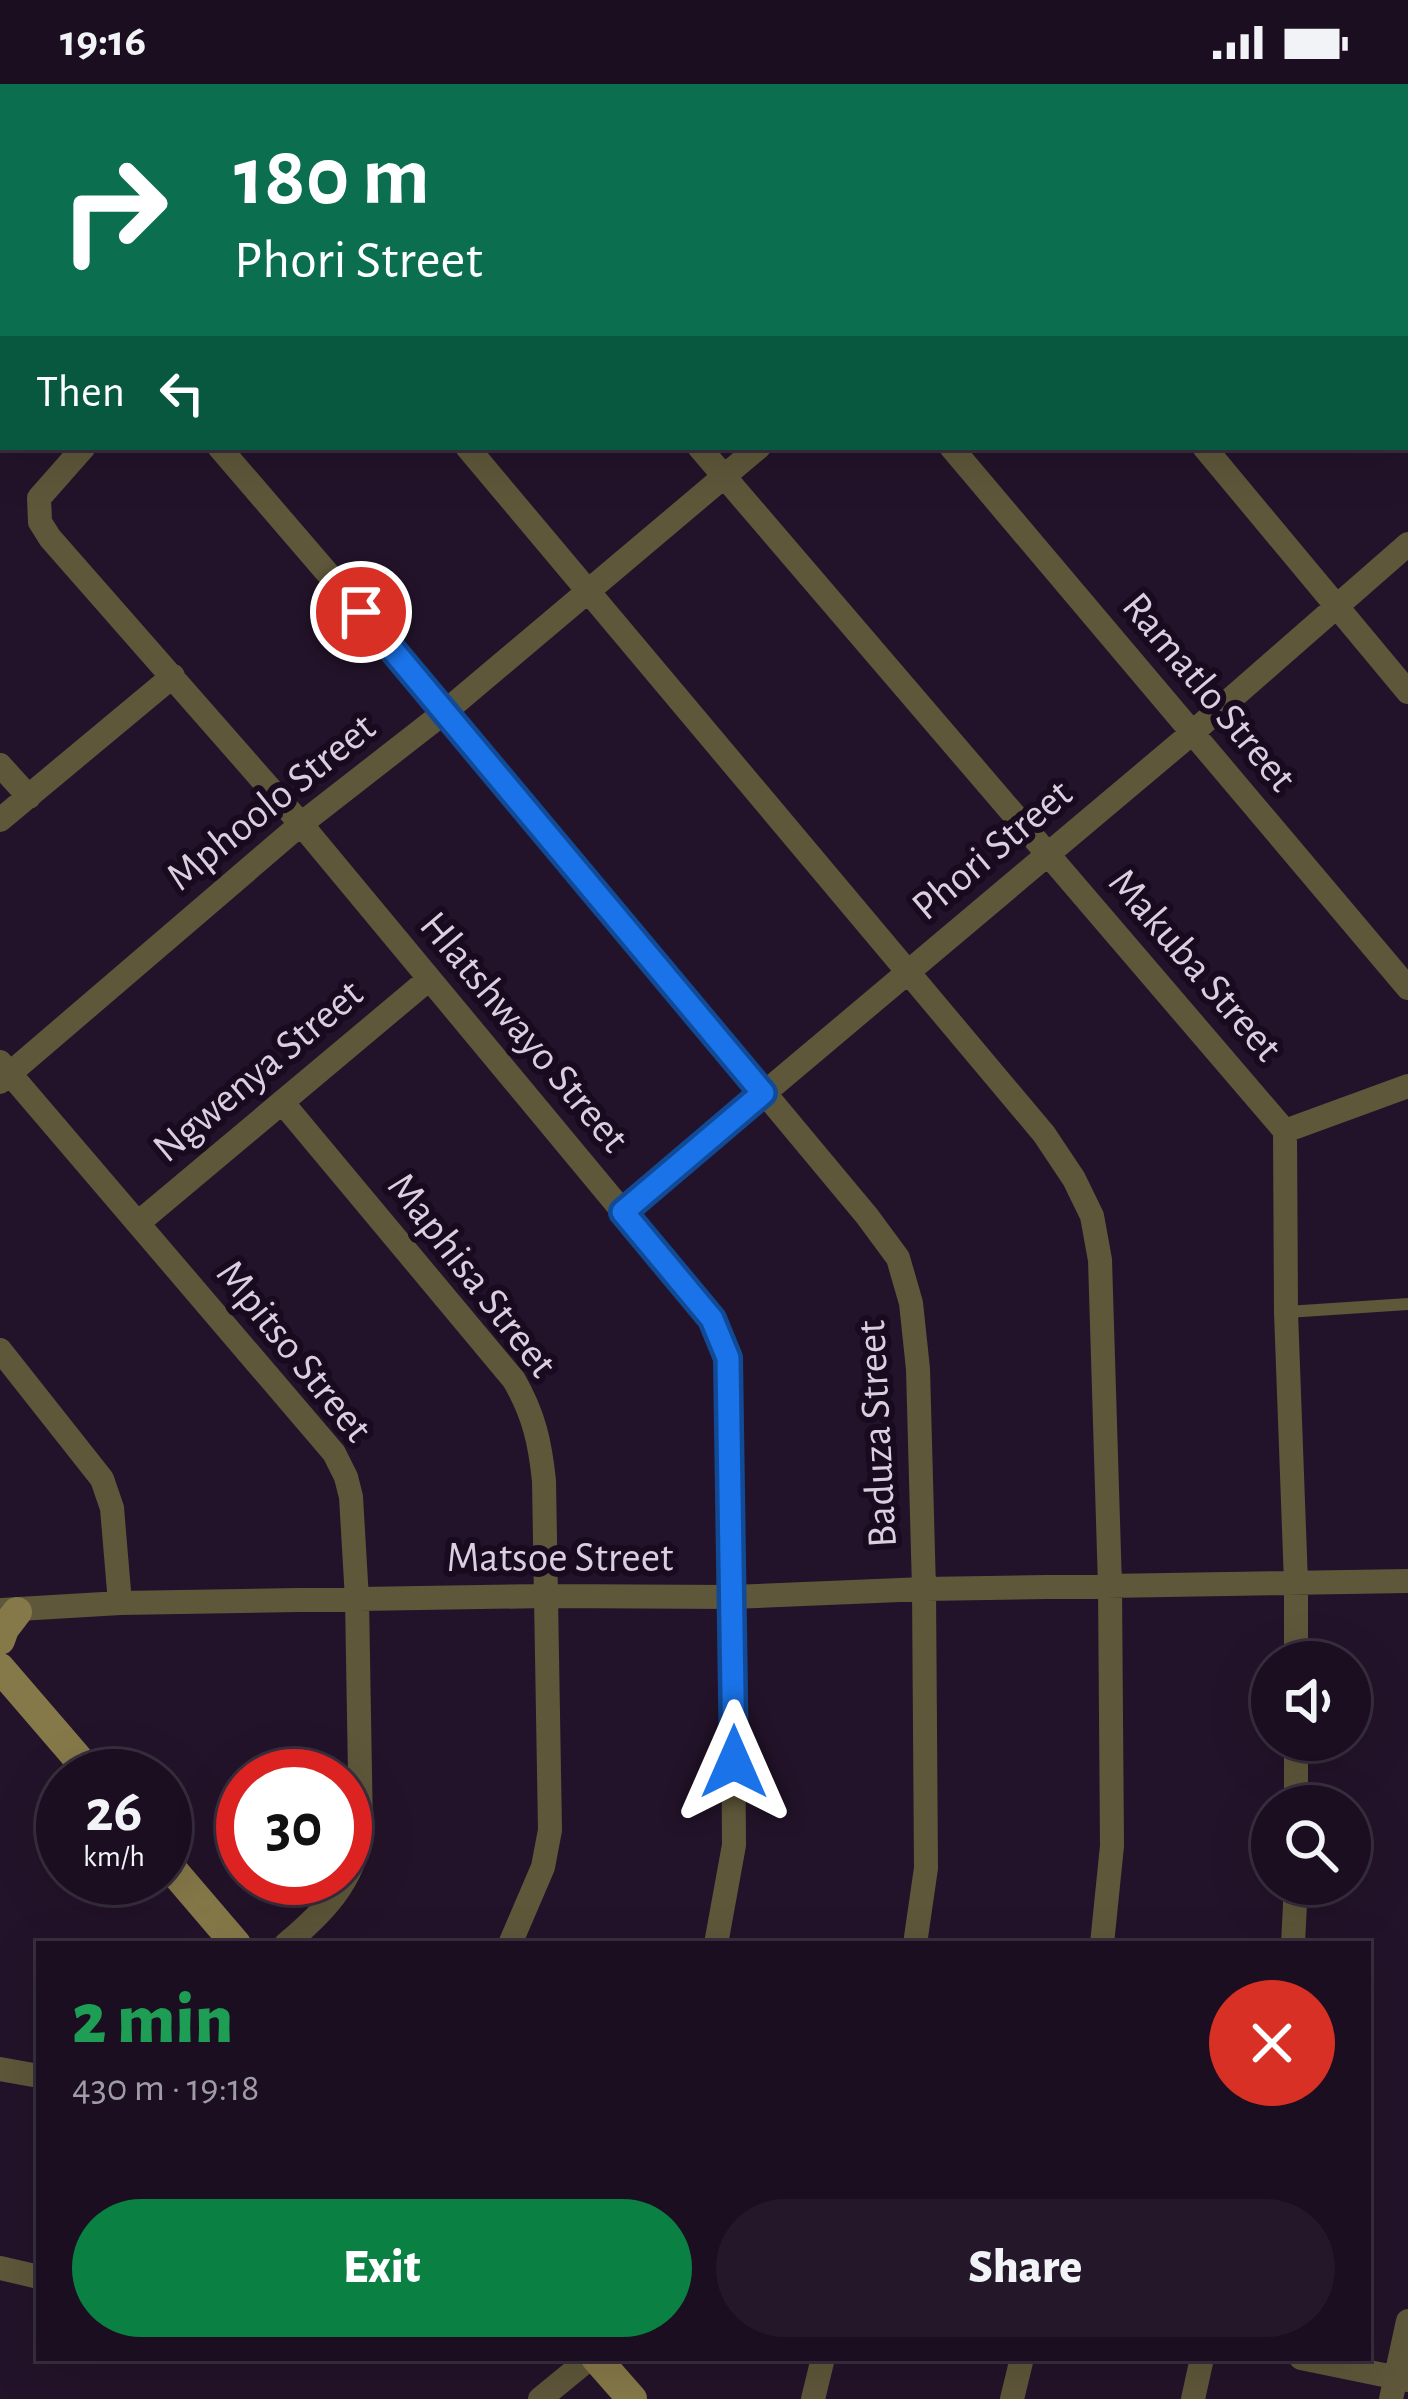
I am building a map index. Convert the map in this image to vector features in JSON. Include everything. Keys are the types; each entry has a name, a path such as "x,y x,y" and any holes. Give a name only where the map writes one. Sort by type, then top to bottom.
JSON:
{"street":[{"name":"Hlatshwayo Street","path":"81,450 39,498 40,522 50,538 301,824 712,1319 728,1358 733,1598 734,1845 717,1941"},
{"name":"Baduza Street","path":"223,450 446,711 898,1258 911,1303 918,1370 924,1589 926,1868 915,1941"},
{"path":"470,450 1044,1134 1092,1216 1100,1260 1110,1586 1112,1846 1102,1941"},
{"name":"Makuba Street","path":"702,450 1285,1131"},
{"name":"Mphoolo Street","path":"3,1072 301,824 446,711 756,450"},
{"name":"Ramatlo Street","path":"954,450 1408,988"},
{"path":"1207,450 1408,692"},
{"name":"Phori Street","path":"623,1212 1192,733 1408,544"},
{"path":"0,820 173,676"},
{"path":"0,765 29,797"},
{"name":"Ngwenya Street","path":"138,1223 429,979"},
{"name":"Mpitso Street","path":"3,1072 334,1453 346,1477 357,1599 362,1824 349,1875 329,1906 289,1941"},
{"path":"1296,1641 1285,1131 1408,1086"},
{"name":"Maphisa Street","path":"282,1102 514,1380 530,1407 544,1481 549,1842 511,1941"},
{"path":"0,1350 102,1479 112,1508 121,1603"},
{"name":"Matsoe Street","path":"9,1611 121,1603 733,1598 924,1589 1408,1581"},
{"path":"0,1640 9,1611"},
{"path":"0,1668 70,1749"},
{"path":"192,1893 233,1941"},
{"path":"1293,1941 1295,1905"},
{"path":"0,2069 36,2075"},
{"path":"0,2269 36,2276"},
{"path":"1312,2361 1398,2385 1408,2321"},
{"path":"540,2399 589,2361"},
{"path":"596,2361 632,2399"},
{"path":"813,2399 822,2361"},
{"path":"1012,2399 1021,2361"},
{"path":"1193,2399 1201,2361"}],"lane":[{"path":"1286,1312 1408,1304"}],"route":[{"path":"361,612 763,1093 623,1212 712,1319 728,1358 734,1762"}]}
